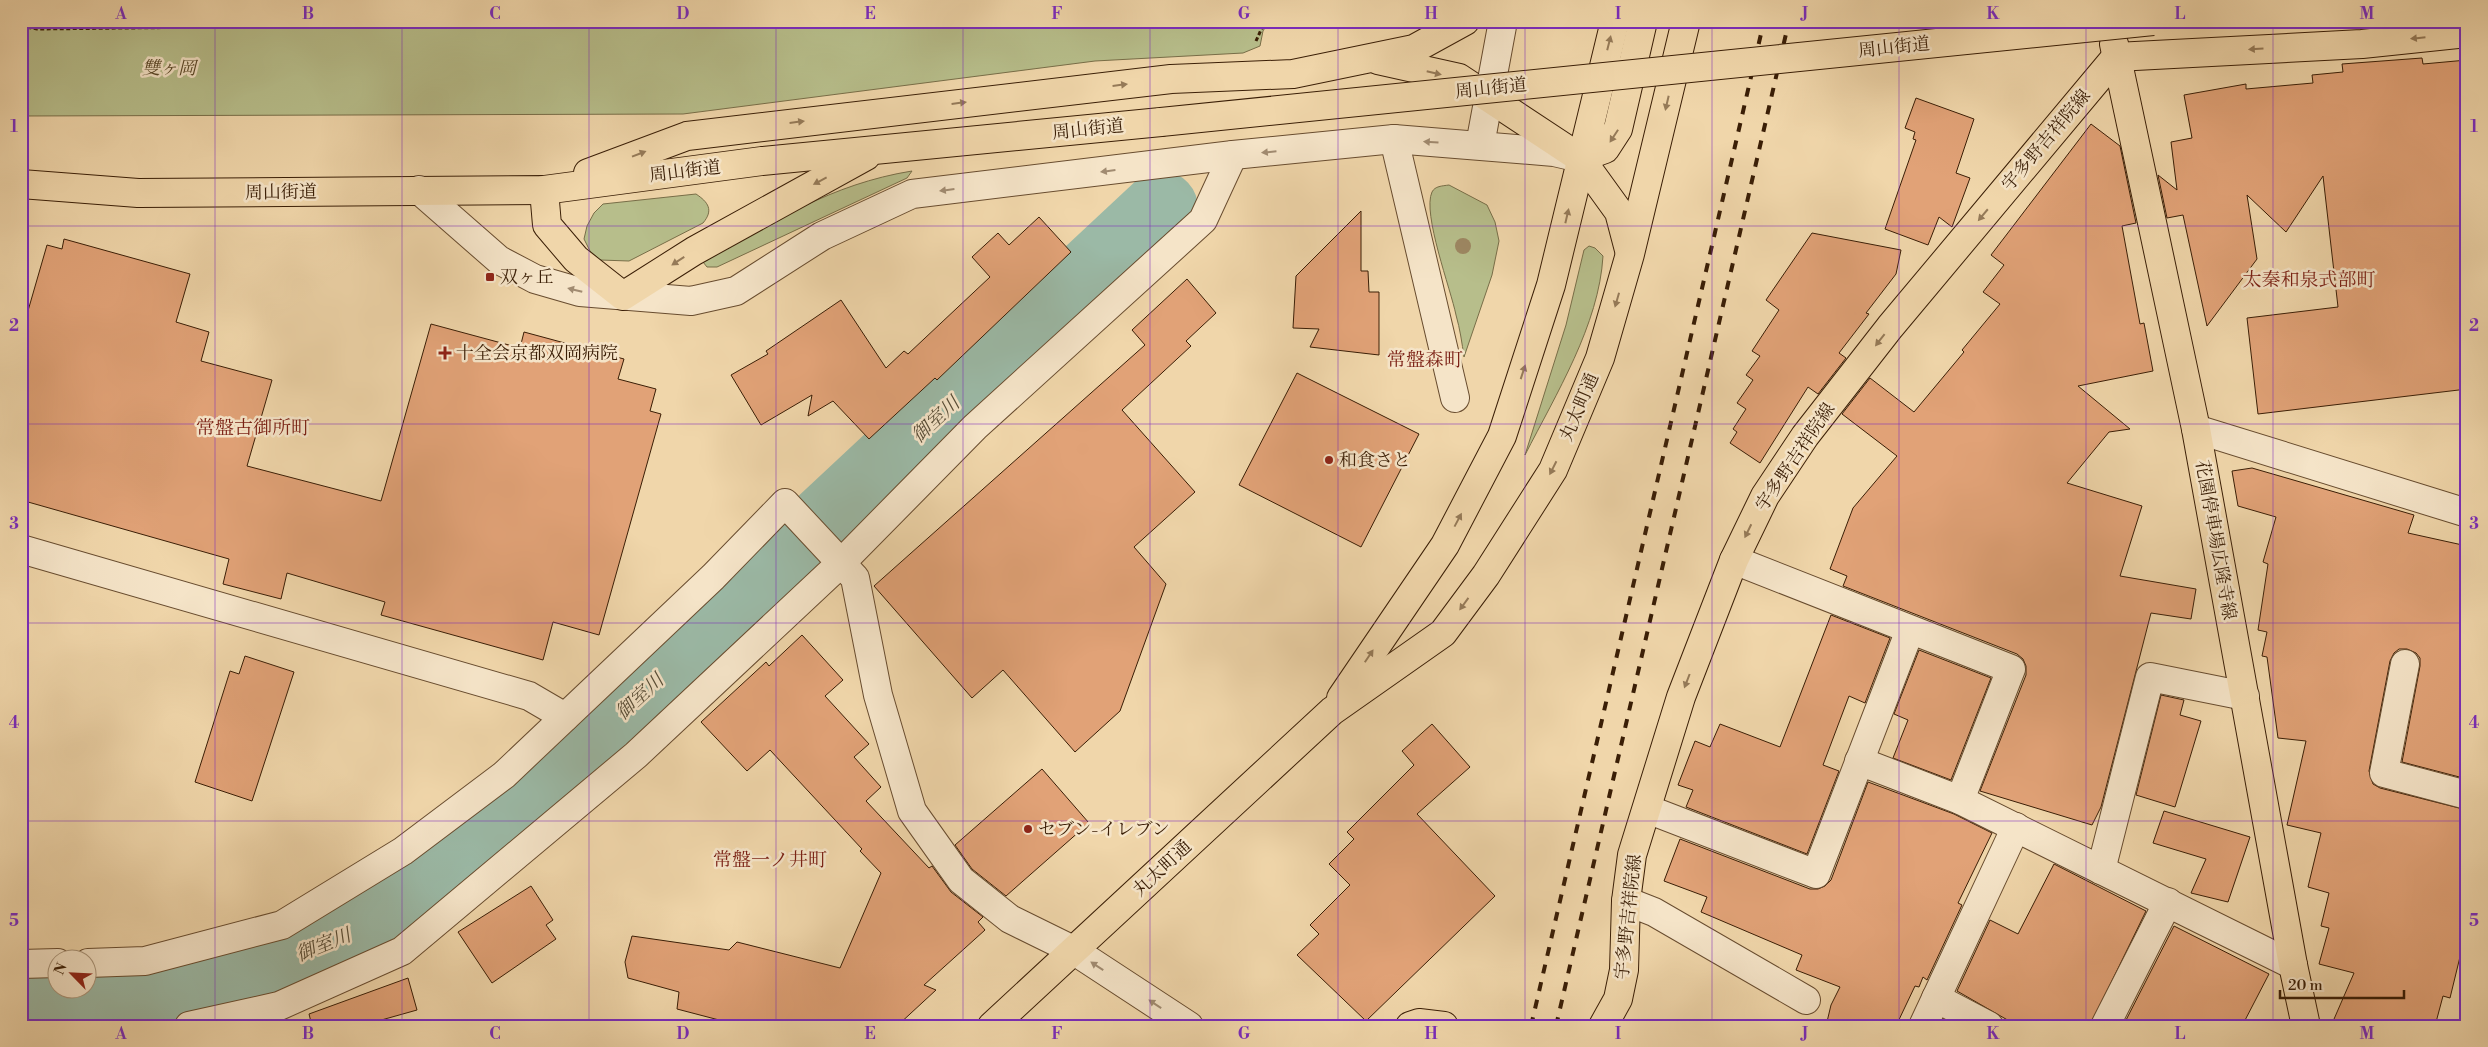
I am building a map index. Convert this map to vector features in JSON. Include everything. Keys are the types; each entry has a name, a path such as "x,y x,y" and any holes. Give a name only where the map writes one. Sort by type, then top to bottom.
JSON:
{"main road":[{"path":"878,150 787,198 694,251 623,296 576,259 546,225 544,190 687,136 1171,79 1293,74 1414,49 1465,21"},
{"name":"丸太町通","path":"1332,711 1445,545 1502,436 1551,285 1580,158 1615,21"},
{"path":"1580,158 1605,149 1618,129 1643,21"},
{"name":"丸太町通","path":"992,1026 1332,711 1443,633 1486,575 1553,470 1600,358 1630,254 1686,21"},
{"path":"2112,21 2116,57 2362,44 2467,33"},
{"name":"周山街道","path":"21,184 138,193 544,190 762,161 2153,21"},
{"name":"花園停車場広隆寺線","path":"2116,57 2196,429 2293,965 2306,1026"},
{"name":"宇多野吉祥院線","path":"1603,1026 1618,999 1624,970 1626,901 1632,855 1681,696 1734,560 1765,496 1805,436 1890,327 2116,57"},
{"path":"1369,58 1459,78 1580,158 1619,212 1630,254"},
{"path":"1410,1026 1419,1023 1444,1026"}],"street":[{"path":"1480,145 1503,21"},
{"path":"419,190 499,260 534,279 580,292 691,301 736,291 822,236 912,194 1232,155 1394,139 1554,152 1580,158"},
{"path":"1394,139 1455,398"},
{"path":"189,1026 279,1006 402,951 636,755 836,557 975,427 1203,220 1232,155"},
{"path":"2196,429 2467,512"},
{"path":"98,962 145,962 282,925 403,851 504,775 713,577 785,503 855,578 878,695 912,812 961,880 1010,919 1073,950 1189,1026"},
{"path":"21,549 529,696 564,717"},
{"path":"1734,560 2011,669 1960,800"},
{"path":"1647,809 1816,874 1910,630"},
{"path":"2405,664 2384,773 2467,795"},
{"path":"2101,870 2150,677 2245,696"},
{"path":"1859,761 1960,800 2293,965"},
{"path":"1923,1026 2016,827"},
{"path":"1626,901 1654,912 1806,1000"},
{"path":"2105,1026 2168,902"},
{"path":"21,964 48,963"},
{"path":"1936,998 1988,1026"}],"path":[{"path":"21,26 37,29 205,27 438,21"},
{"path":"1254,21 1262,27"}],"green space":[{"name":"雙ヶ岡","path":"21,21 1269,21 1263,31 1260,46 1243,53 1095,61 683,114 21,116"},
{"path":"912,171 907,178 717,267 707,267 703,262 803,206 855,185"},
{"path":"1449,185 1487,205 1495,222 1499,241 1492,275 1464,357 1459,326 1438,252 1431,217 1430,202 1433,190 1437,187"},
{"path":"696,194 704,200 709,210 703,223 629,261 600,260 590,251 584,239 587,226 594,213 603,204"},
{"path":"1589,246 1595,248 1603,256 1600,282 1593,308 1574,358 1525,455 1566,325 1584,250"}],"building":[{"path":"2422,58 2423,64 2467,60 2467,389 2258,414 2247,318 2338,307 2323,176 2286,232 2247,195 2257,259 2207,326 2183,215 2167,218 2158,175 2177,190 2171,142 2192,138 2184,95 2246,84 2246,89 2313,83 2312,75 2343,72 2342,64"},
{"path":"1916,98 1974,119 1956,173 1970,178 1952,227 1939,217 1928,245 1885,229 1916,140 1913,139 1915,132 1905,128"},
{"path":"2091,124 2120,146 2136,223 2122,226 2140,324 2144,323 2153,371 2078,386 2130,429 2109,432 2067,483 2142,506 2120,576 2196,589 2191,619 2151,613 2101,807 2092,825 1980,791 2026,675 2026,666 2023,659 2017,654 1843,586 1847,576 1830,569 1853,508 1897,456 1842,414 1870,378 1914,412 1964,352 1962,350 2000,304 1983,292 2004,265 1991,255"},
{"path":"1361,211 1361,271 1368,271 1369,292 1379,292 1379,355 1310,347 1319,329 1293,328 1296,276"},
{"path":"1039,217 1071,252 937,380 935,378 869,439 833,401 808,416 812,395 761,425 731,375 768,354 766,351 841,300 886,368 904,351 908,354 990,277 972,257 998,233 1009,245"},
{"path":"1812,233 1901,250 1896,274 1866,313 1869,314 1839,353 1846,358 1818,394 1808,387 1760,463 1730,443 1737,432 1733,429 1746,409 1737,403 1753,380 1746,375 1760,356 1752,351 1779,310 1766,300"},
{"path":"64,239 190,274 176,322 209,332 201,361 272,380 247,466 381,501 431,324 520,348 524,332 624,359 618,379 656,389 650,411 661,414 599,635 553,622 543,660 381,615 385,602 287,573 281,599 223,584 229,559 21,500 21,335 47,245 62,249"},
{"path":"1187,279 1216,313 1186,341 1191,346 1122,410 1195,492 1134,547 1166,584 1120,711 1075,752 1003,670 972,698 874,586 1145,345 1132,330"},
{"name":"和食さと","path":"1297,373 1419,434 1361,547 1239,485"},
{"path":"2252,468 2414,515 2408,533 2467,546 2467,779 2402,762 2420,666 2420,658 2416,653 2407,649 2399,649 2394,653 2390,661 2369,771 2373,784 2380,788 2467,810 2467,928 2450,998 2443,996 2435,1026 2331,1026 2354,973 2319,964 2329,928 2321,926 2329,893 2308,887 2321,833 2287,825 2306,741 2278,738 2267,657 2262,656 2267,632 2258,630 2268,564 2263,562 2276,517 2238,506 2232,471"},
{"path":"1831,615 1890,638 1865,703 1849,696 1823,765 1839,771 1807,854 1686,807 1693,790 1678,785 1695,741 1710,747 1720,724 1780,747"},
{"path":"802,635 843,680 825,696 869,744 854,757 881,787 866,801 929,868 932,866 951,892 983,917 978,922 985,930 924,985 936,990 897,1026 742,1026 677,1009 679,992 628,978 625,962 632,936 729,950 737,942 840,968 881,873 860,851 862,849 770,750 747,771 701,722 766,662 769,666"},
{"path":"1919,650 1991,678 1951,780 1893,758 1908,720 1894,714"},
{"path":"245,656 294,672 252,801 195,782 230,671 239,674"},
{"path":"2161,695 2184,700 2180,715 2201,721 2175,807 2136,795"},
{"path":"1432,724 1470,767 1417,814 1495,896 1366,1021 1297,955 1319,934 1310,925 1350,885 1329,864 1354,839 1347,832 1414,765 1402,751"},
{"name":"セブン-イレブン","path":"1042,769 1089,823 1006,896 972,869 955,845"},
{"path":"1868,782 1954,814 1992,833 1958,903 1962,905 1927,980 1923,977 1919,987 1915,986 1896,1026 1826,1026 1831,1005 1840,987 1796,970 1802,955 1701,912 1707,897 1664,881 1680,839 1810,889 1818,889 1825,886 1831,880"},
{"path":"2164,811 2250,837 2228,902 2191,893 2206,859 2153,843"},
{"path":"2054,864 2146,911 2090,1026 2018,1026 1957,991 1990,920 2018,934"},
{"path":"531,886 553,920 546,925 556,939 492,983 458,932"},
{"path":"2174,926 2269,974 2242,1026 2123,1026"},
{"path":"408,978 417,1010 360,1026 312,1026 309,1014"}],"waterway":[{"name":"御室川","path":"21,999 72,1000 124,997 178,989 231,978 283,961 332,941 380,917 423,890 456,864 509,817 1161,208"}],"railway":[{"path":"1531,1026 1764,21"},
{"path":"1556,1026 1789,21"}],"place":[{"name":"双ヶ丘","path":"490,277"},
{"name":"十全会京都双岡病院","path":"445,353"},
{"name":"和食さと","path":"1329,460"},
{"name":"セブン-イレブン","path":"1028,829"}],"district":[{"name":"太秦和泉式部町","path":"2309,279"},
{"name":"常盤森町","path":"1425,359"},
{"name":"常盤古御所町","path":"253,427"},
{"name":"常盤一ノ井町","path":"770,859"}]}
